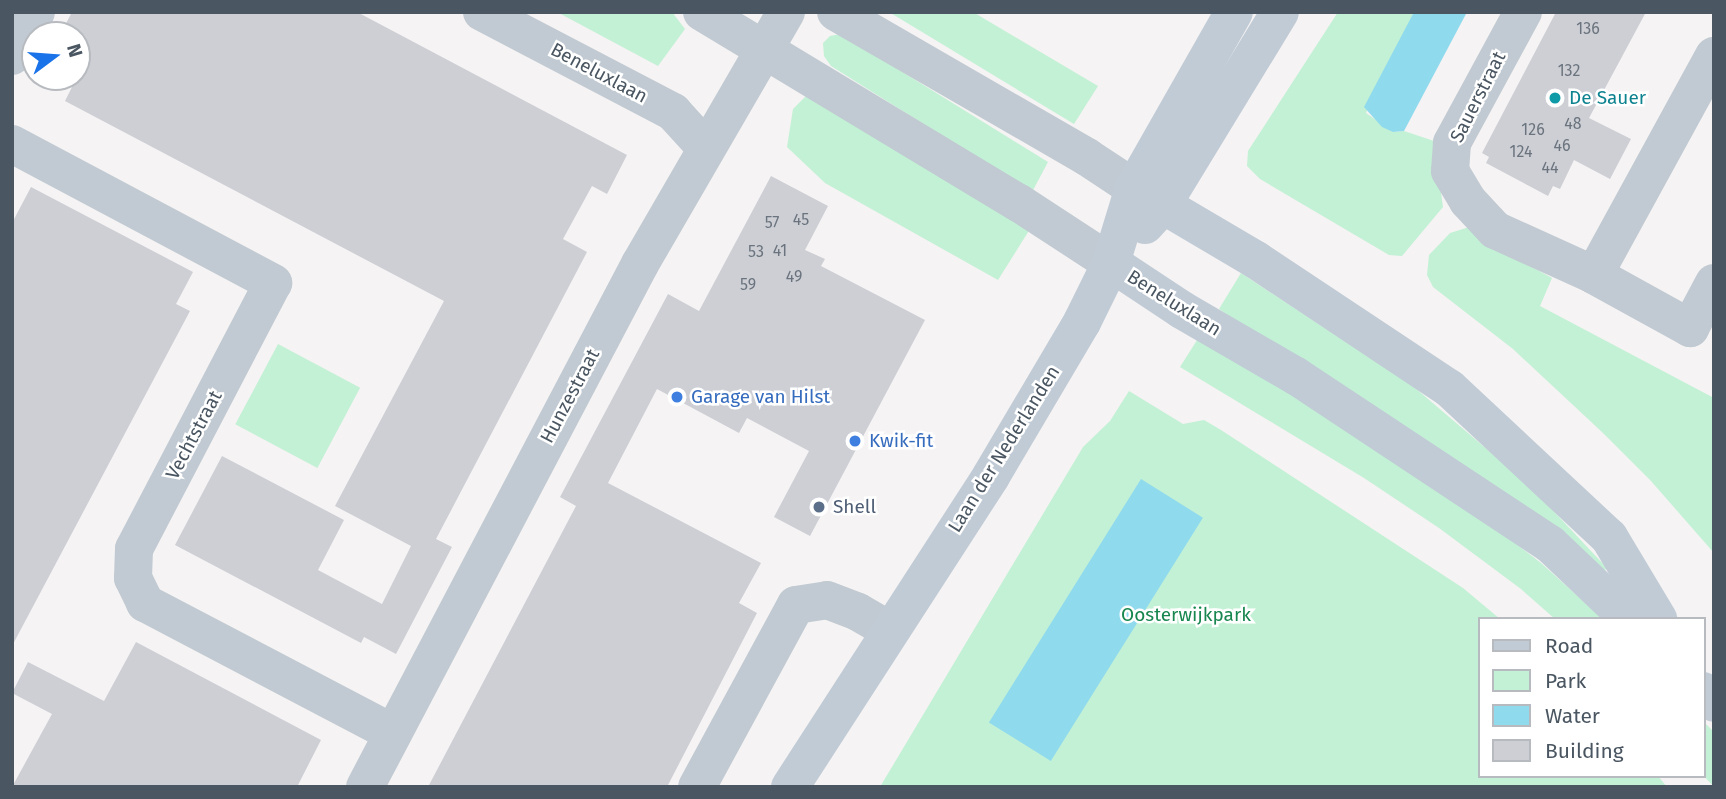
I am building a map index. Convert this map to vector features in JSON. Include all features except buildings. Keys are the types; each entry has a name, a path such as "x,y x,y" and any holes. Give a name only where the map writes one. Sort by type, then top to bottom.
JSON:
{"main road":[{"name":"Laan der Nederlanden","path":"789,787 991,476 1082,322 1147,198 1234,12"},
{"name":"Laan der Nederlanden","path":"1147,198 1280,12"},
{"path":"1147,198 1256,260 1449,388 1609,537 1657,617"},
{"name":"Beneluxlaan","path":"1111,263 1182,310 1296,376 1549,544 1627,617"}],"street":[{"path":"12,56 36,12"},
{"name":"Beneluxlaan","path":"482,12 673,113 705,147"},
{"name":"Beneluxlaan","path":"702,12 1019,203 1111,263"},
{"name":"Hunzestraat","path":"365,787 640,264 705,147 786,12"},
{"path":"836,12 1087,157 1147,198"},
{"name":"Sauerstraat","path":"1523,12 1451,143 1450,171 1468,201 1494,230 1594,275 1702,334 1714,283"},
{"path":"1594,275 1714,56"},
{"name":"Vechtstraat","path":"12,144 273,284 134,549 134,578 145,603 393,733"},
{"path":"697,787 796,605 827,600 858,612 889,630"}],"green space":[{"path":"557,12 672,12 685,29 658,66"},
{"path":"889,12 973,12 1098,86 1074,124"},
{"path":"1338,12 1414,12 1366,113 1393,132 1404,131 1434,141 1443,207 1402,256 1389,255 1260,179 1247,166 1248,151"},
{"path":"841,34 1048,162 1032,192 831,66 824,56 823,43 830,36"},
{"path":"807,95 1030,229 998,280 825,183 787,147 793,109"},
{"path":"1472,228 1487,242 1552,278 1540,306 1714,398 1714,553 1651,481 1603,433 1513,349 1433,287 1427,275 1429,255 1450,233"},
{"path":"1241,273 1414,387 1529,485 1607,568 1599,576 1219,309"},
{"path":"1199,337 1428,476 1541,563 1601,617 1553,617 1521,589 1439,528 1364,478 1180,367"},
{"path":"278,344 360,388 317,468 235,424"},
{"name":"Oosterwijkpark","path":"1129,391 1183,424 1204,420 1463,588 1498,617 1478,617 1478,778 1660,778 1667,787 880,787 1083,447 1110,421"},
{"path":"1705,723 1714,732 1714,787 1705,777"}],"water":[{"path":"1414,12 1467,12 1404,131 1393,132 1382,127 1364,107"},
{"path":"1141,479 1203,518 1051,761 989,722"}],"place":[{"name":"De Sauer","path":"1555,98"},
{"name":"Garage van Hilst","path":"677,397"},
{"name":"Kwik-fit","path":"855,441"},
{"name":"Shell","path":"819,507"}]}
